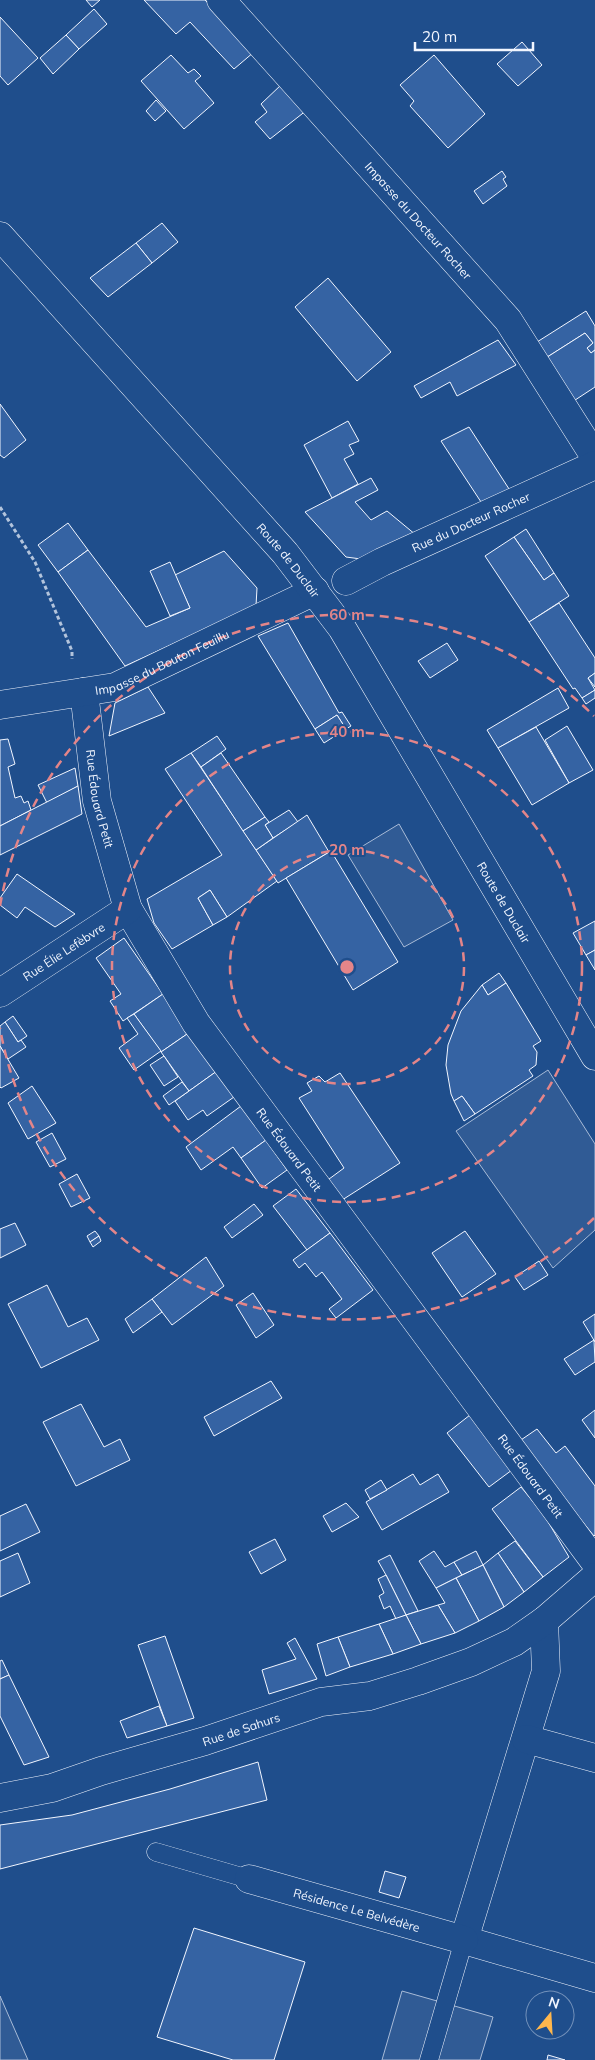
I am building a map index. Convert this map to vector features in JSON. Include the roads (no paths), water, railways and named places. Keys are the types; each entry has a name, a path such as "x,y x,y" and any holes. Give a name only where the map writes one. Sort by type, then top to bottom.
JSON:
{"street":[{"name":"Impasse du Docteur Rocher","path":"221,0 508,320 595,457"},
{"name":"Route de Duclair","path":"0,236 285,553 342,628 595,1056"},
{"name":"Rue du Docteur Rocher","path":"346,581 382,562 595,464"},
{"name":"Impasse du Bouton Feuillu","path":"0,705 115,687 315,591"},
{"name":"Rue Édouard Petit","path":"76,693 97,801 128,908 196,1023 595,1562"},
{"name":"Rue Élie Lefèbvre","path":"0,993 128,908"},
{"name":"Rue de Sahurs","path":"0,1798 52,1788 102,1771 205,1741 321,1702 370,1696 482,1658 514,1642 544,1621 595,1577"},
{"path":"464,1940 546,1672 544,1621"},
{"path":"526,1739 595,1758"},
{"name":"Résidence Le Belvédère","path":"249,1879 595,1978"}],"lane":[{"path":"156,1852 249,1879"},
{"path":"429,2060 464,1940"}]}
